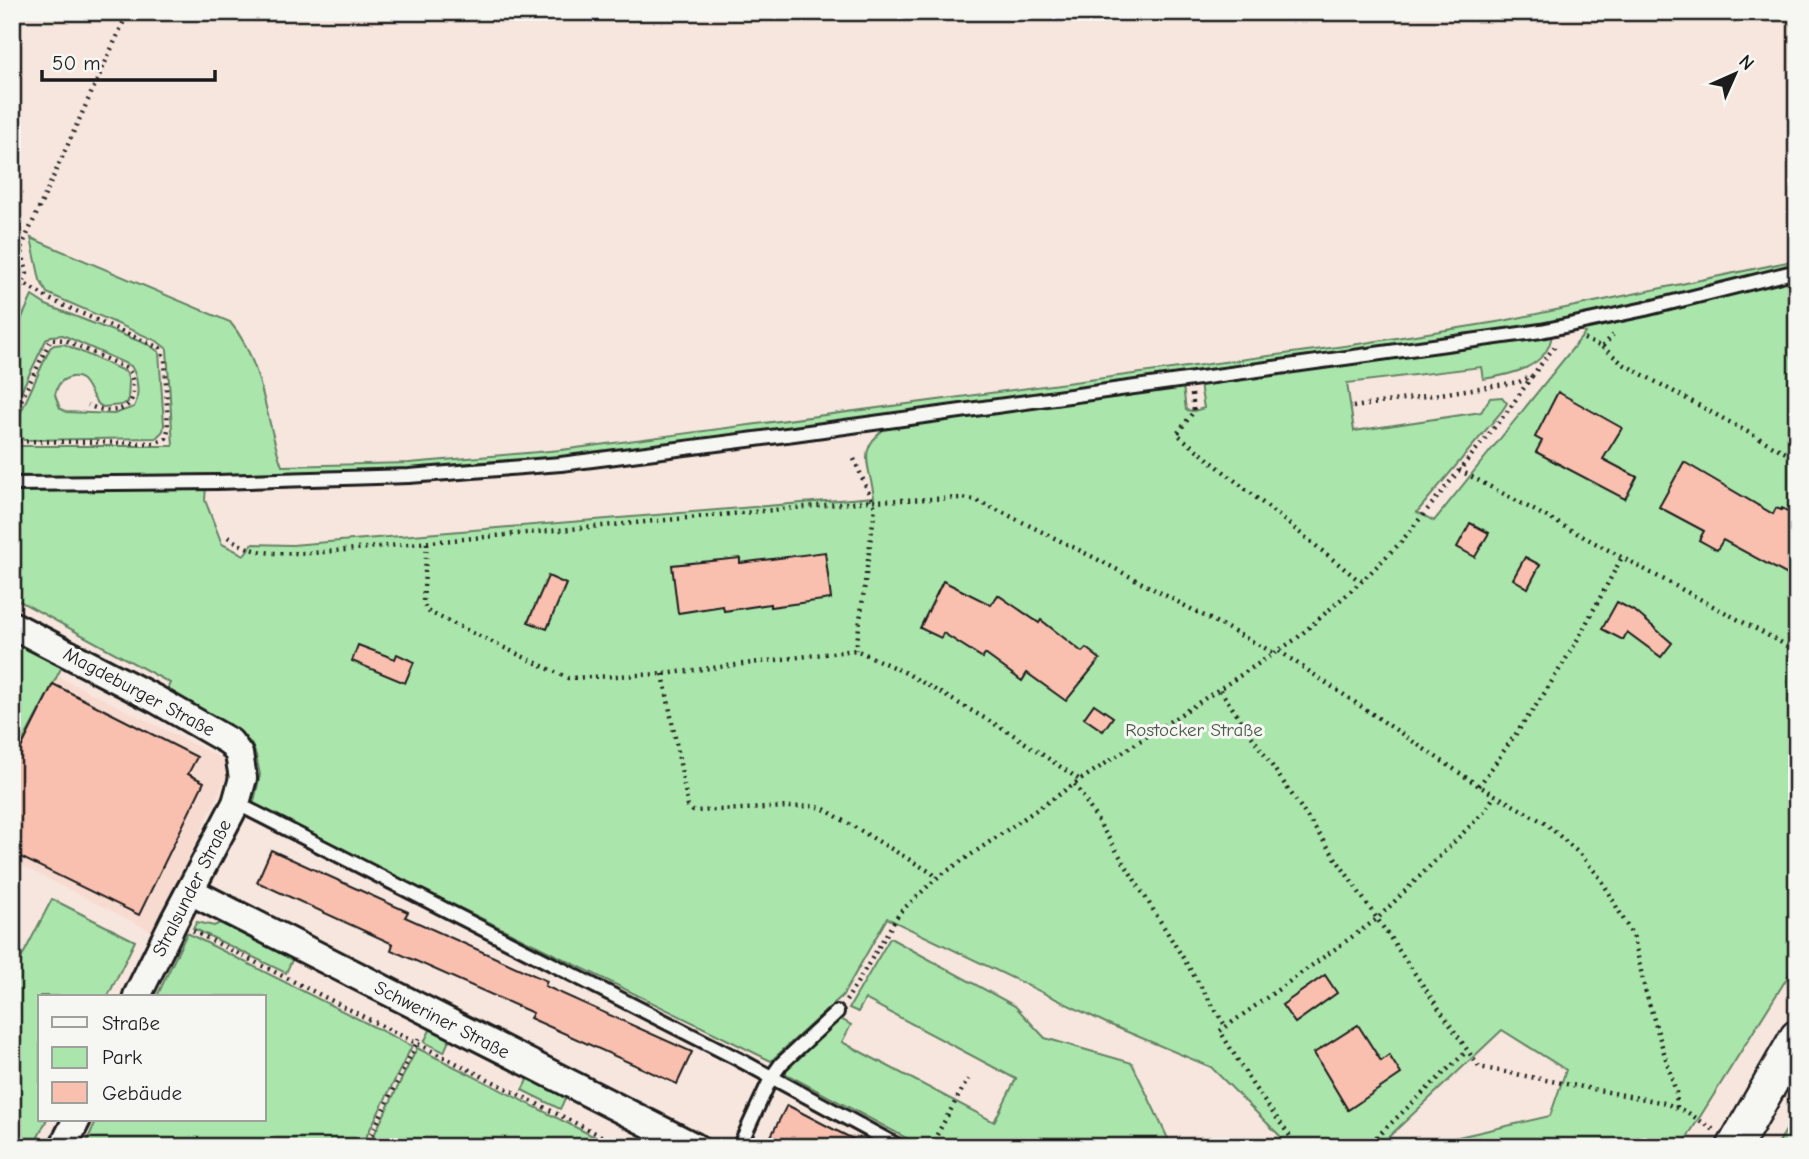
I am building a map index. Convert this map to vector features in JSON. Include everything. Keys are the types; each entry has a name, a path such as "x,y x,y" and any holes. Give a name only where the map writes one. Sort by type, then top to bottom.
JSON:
{"street":[{"name":"Magdeburger Straße","path":"12,625 157,700 230,742 239,754 239,791"},
{"name":"Stralsunder Straße","path":"137,995 239,791"},
{"name":"Schweriner Straße","path":"190,891 695,1147"},
{"path":"1735,1146 1797,1037"},
{"path":"63,1147 76,1120"}],"lane":[{"path":"12,484 382,477 561,464 1559,327 1645,309 1797,271"},
{"path":"239,791 900,1147"},
{"path":"739,1147 771,1078 781,1064 837,1012"}],"path":[{"path":"12,314 27,273 21,248 128,12"},
{"path":"12,441 154,443 166,438 168,430 165,360 160,348 49,299 23,284"},
{"path":"837,1012 900,912 937,878 1080,780 1296,639 1363,580 1401,542 1510,408 1555,346 1560,335 1559,327"},
{"path":"12,419 51,339 65,340 128,369 132,374 133,401 129,406 122,409 97,409 88,405"},
{"path":"1602,347 1625,365 1797,459"},
{"path":"1353,407 1520,382 1532,376"},
{"path":"1191,379 1194,411 1177,434 1356,578 1363,580"},
{"path":"854,459 874,508 856,650"},
{"path":"1459,470 1797,651"},
{"path":"228,537 248,550 313,553 870,501 962,498 975,500 1095,558 1277,652 1479,786 1545,823 1580,854 1601,879 1634,938 1646,990 1676,1092 1677,1108"},
{"path":"427,543 423,602 427,611 568,678 663,674 856,650 906,673 1012,734 1080,780"},
{"path":"1479,786 1542,697 1574,646 1622,557"},
{"path":"663,674 688,806 692,811 824,808 937,878"},
{"path":"1220,690 1479,1067 1665,1103 1687,1112 1735,1146"},
{"path":"1074,784 1226,1027"},
{"path":"1298,1147 1254,1087 1220,1031 1377,919 1484,812 1495,795"},
{"path":"174,921 623,1147"},
{"path":"365,1147 431,1014"},
{"path":"1366,1147 1467,1051"},
{"path":"930,1147 968,1079"}],"shaded area":[{"path":"56,675 233,764 153,932 12,861 12,763"}],"green space":[{"path":"31,238 230,322 250,354 282,466 409,463 561,450 1352,345 1503,321 1797,260 1797,266 1561,322 560,458 407,471 12,480 12,446 173,446 167,349 157,341 47,293 40,280"},
{"name":"Rostocker Straße","path":"1797,279 1797,962 1681,1147 1443,1147 1450,1139 1550,1116 1566,1070 1502,1030 1378,1147 1291,1147 1211,1067 1106,1023 887,918 843,995 771,1061 253,806 260,775 251,743 238,733 165,694 170,683 12,597 12,489 206,486 205,500 222,544 244,555 252,544 292,545 874,497 868,451 877,435 887,427 1183,386 1186,410 1194,411 1204,408 1200,384 1552,334 1549,346 1536,362 1505,375 1483,379 1481,367 1347,383 1354,431 1481,412 1490,398 1502,397 1507,403 1417,512 1434,521 1585,333 1580,330"},
{"path":"32,296 46,305 149,345 159,352 164,425 163,431 156,438 24,440 19,436 15,425 50,348 54,345 64,344 126,372 129,381 128,402 103,407 94,399 81,378 65,379 55,395 60,408 66,412 114,414 134,407 138,392 131,366 63,335 51,336 46,340 12,410 12,339"},
{"path":"12,635 64,663 12,762"},
{"path":"52,899 135,941 108,995 38,995 38,1120 46,1120 33,1147 12,1147 12,976"},
{"path":"197,922 214,926 220,923 293,958 286,973 193,928"},
{"path":"187,933 412,1046 361,1147 84,1147 97,1120 266,1120 266,995 157,995"},
{"path":"890,938 1015,1006 1045,1038 1132,1063 1172,1147 923,1147 786,1074 786,1070 839,1018 851,1025 842,1042 994,1122 1016,1079 865,999 858,1012 849,1008"},
{"path":"432,1026 451,1036 444,1052 424,1042"},
{"path":"417,1048 615,1147 368,1147"},
{"path":"530,1074 568,1093 560,1109 522,1090"},
{"path":"1797,1112 1797,1147 1776,1147"}],"building":[{"path":"1558,392 1622,428 1603,459 1637,477 1625,499 1536,452 1542,441 1535,437"},
{"path":"1684,462 1773,514 1776,508 1782,508 1797,516 1797,580 1723,540 1717,550 1699,540 1704,531 1659,507"},
{"path":"1470,523 1489,533 1475,557 1457,547"},
{"path":"825,552 831,599 724,611 723,606 678,613 672,565 740,558 740,563"},
{"path":"1525,557 1540,565 1528,588 1513,579"},
{"path":"548,576 566,584 547,629 528,622"},
{"path":"943,581 991,605 998,595 1039,623 1041,620 1082,652 1086,648 1100,659 1066,701 1027,673 1022,681 985,654 983,658 943,633 941,638 920,628"},
{"path":"1617,602 1636,612 1672,643 1661,657 1627,632 1623,640 1602,629"},
{"path":"358,645 395,659 397,654 414,662 405,683 352,661"},
{"path":"53,684 197,757 188,774 204,782 139,915 12,853 12,766"},
{"path":"1094,704 1113,717 1103,731 1084,718"},
{"path":"271,850 408,912 405,917 547,981 545,986 692,1052 677,1084 530,1018 533,1013 391,950 393,944 257,882"},
{"path":"1325,975 1337,993 1295,1023 1282,1005"},
{"path":"1358,1025 1381,1061 1389,1055 1401,1074 1348,1110 1314,1053"},
{"path":"787,1105 869,1147 782,1147 769,1140"}]}
